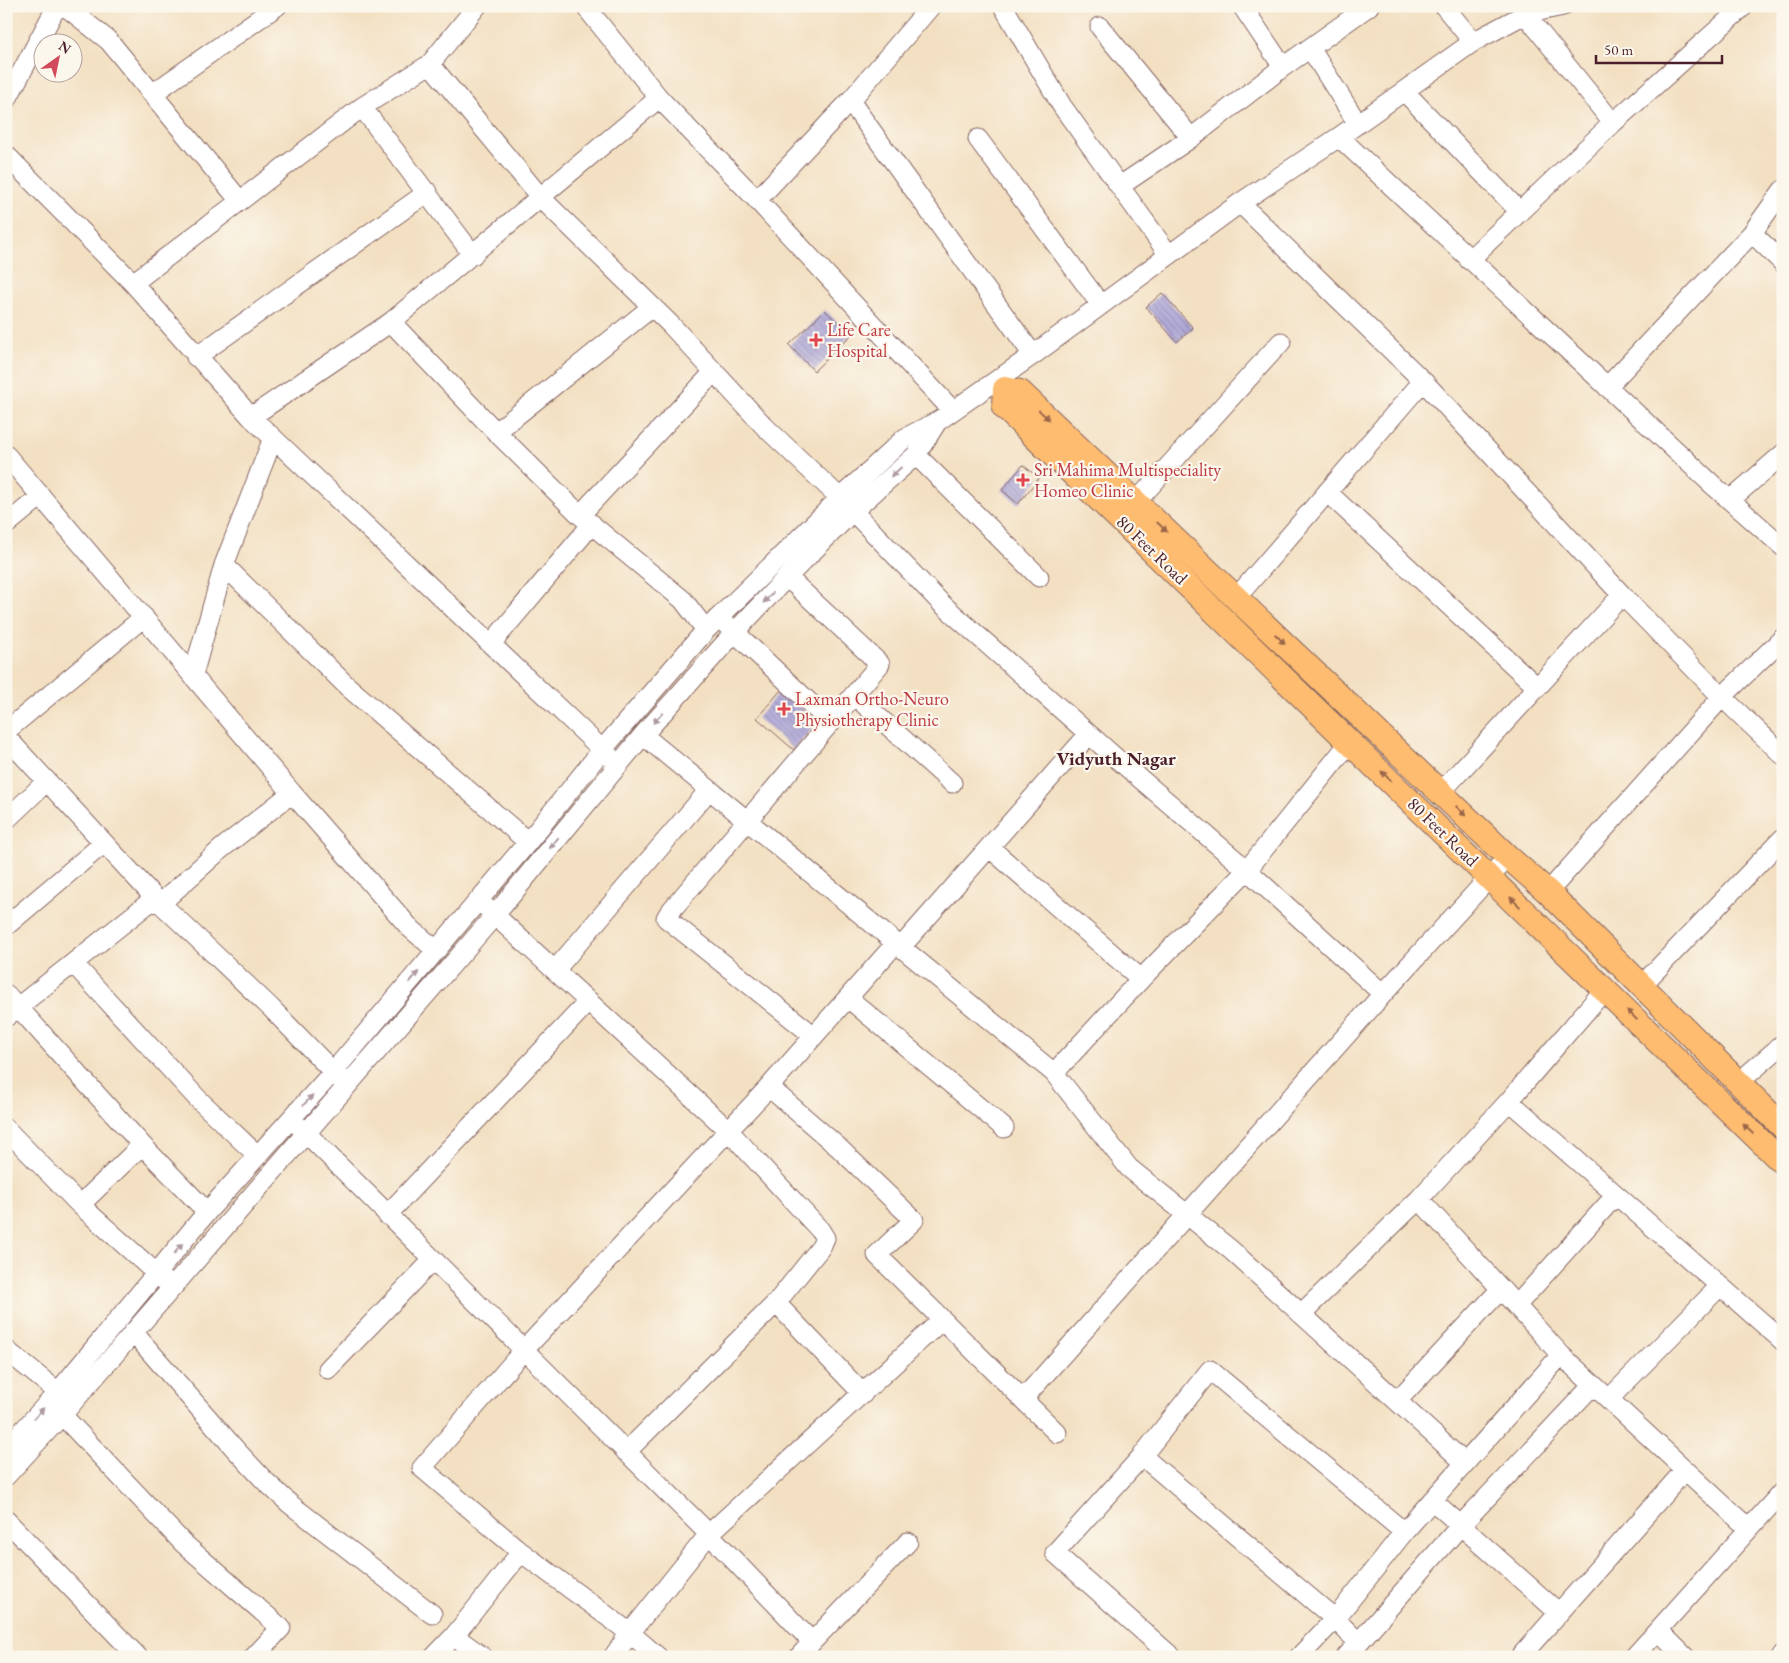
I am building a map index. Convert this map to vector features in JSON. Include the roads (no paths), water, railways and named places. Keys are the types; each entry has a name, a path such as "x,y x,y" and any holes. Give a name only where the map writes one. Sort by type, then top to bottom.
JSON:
{"main road":[{"name":"80 Feet Road","path":"1000,384 1020,392 1508,857 1548,892 1642,984 1738,1084 1783,1126"},
{"name":"80 Feet Road","path":"1000,384 1004,407 1783,1163"}],"street":[{"path":"6,101 57,6"},
{"path":"65,6 109,41 240,201"},
{"path":"152,94 277,6"},
{"path":"133,283 362,107 430,64 477,6"},
{"path":"585,6 659,98 757,200 945,415"},
{"path":"757,200 850,101 931,6"},
{"path":"1003,6 1062,106 1169,255"},
{"path":"1242,6 1283,68"},
{"path":"1444,6 1473,42"},
{"path":"6,1476 62,1415 307,1134 495,915 643,735 734,632 788,577 847,504 905,438 1000,384 1033,355 1240,203 1339,138 1473,42 1525,14 1563,6"},
{"path":"1469,260 1612,123 1744,6"},
{"path":"1120,186 1191,138 1363,8"},
{"path":"1525,14 1612,123"},
{"path":"1100,27 1191,138"},
{"path":"1310,48 1358,124"},
{"path":"430,64 542,198 652,307 764,426 847,504 942,604 1247,870 1383,994"},
{"path":"1404,91 1520,212"},
{"path":"251,417 391,322 542,198 659,98"},
{"path":"850,101 1033,355"},
{"path":"362,107 428,192 473,255"},
{"path":"1339,138 1469,260 1783,547"},
{"path":"978,139 1101,305"},
{"path":"6,155 133,283 196,357 251,417 618,765"},
{"path":"1607,387 1752,233 1783,190"},
{"path":"196,357 428,192"},
{"path":"1240,203 1423,381 1622,595 1722,697 1783,755"},
{"path":"1752,233 1783,263"},
{"path":"496,432 652,307"},
{"path":"391,322 496,432 586,519 712,623 734,632 831,723"},
{"path":"1136,502 1281,342"},
{"path":"492,644 586,519 714,372"},
{"path":"1236,598 1423,381"},
{"path":"6,1449 58,1392 157,1275 207,1212 333,1072 528,842 602,750 712,623 847,504 916,455 945,415"},
{"path":"193,675 224,565 273,438"},
{"path":"1730,500 1783,454"},
{"path":"916,455 1039,578"},
{"path":"6,456 42,496 292,793 410,928 436,950"},
{"path":"1327,492 1538,687"},
{"path":"6,525 42,496"},
{"path":"224,565 347,686 528,842"},
{"path":"788,577 880,662 879,667 669,912 666,918 814,1036"},
{"path":"1441,792 1622,595"},
{"path":"6,731 144,617"},
{"path":"1548,892 1722,697 1783,638"},
{"path":"855,696 952,783"},
{"path":"658,1657 630,1633 521,1552 422,1468 523,1351 769,1087 848,998 990,848 1089,734"},
{"path":"643,735 1054,1073 1129,1168 1231,1250 1465,1462"},
{"path":"6,737 157,901 271,1008 348,1086"},
{"path":"1054,1073 1141,979 1247,870 1350,742"},
{"path":"6,820 47,781"},
{"path":"556,969 709,790"},
{"path":"207,1212 10,1006 74,963 157,901 292,793"},
{"path":"1642,984 1783,838"},
{"path":"6,926 104,843"},
{"path":"990,848 1141,979"},
{"path":"1023,1399 1186,1214 1508,857"},
{"path":"478,900 556,969 728,1130 820,1230 825,1238 821,1247 776,1303 626,1452"},
{"path":"74,963 197,1098 257,1155"},
{"path":"1301,1314 1419,1199 1509,1101 1605,990"},
{"path":"848,998 1004,1128"},
{"path":"387,1214 589,1001"},
{"path":"1738,1084 1783,1044"},
{"path":"769,1087 838,1147 914,1220 877,1255 1057,1433"},
{"path":"1509,1101 1783,1341"},
{"path":"292,1118 523,1351 709,1534 812,1642"},
{"path":"6,1130 80,1205 157,1275 174,1287"},
{"path":"80,1205 142,1145"},
{"path":"1516,1306 1616,1195"},
{"path":"1419,1199 1561,1355 1748,1528"},
{"path":"328,1369 433,1260"},
{"path":"1609,1399 1720,1286"},
{"path":"1398,1401 1501,1289"},
{"path":"776,1303 863,1394"},
{"path":"613,1657 709,1534 942,1320"},
{"path":"134,1332 234,1450 264,1480 290,1504 432,1614"},
{"path":"6,1350 58,1392"},
{"path":"1299,1657 1334,1619 1404,1532 1561,1355"},
{"path":"1172,1657 1055,1553 1142,1456 1210,1370 1404,1532"},
{"path":"1346,1657 1461,1525 1593,1385"},
{"path":"62,1415 183,1543 281,1628 254,1657"},
{"path":"1142,1456 1334,1619 1358,1642"},
{"path":"1520,1657 1685,1470"},
{"path":"1634,1657 1748,1528 1780,1498"},
{"path":"1432,1500 1559,1613"},
{"path":"6,1520 138,1657"},
{"path":"799,1657 908,1542"},
{"path":"434,1657 454,1636 521,1552"},
{"path":"1658,1630 1684,1657"},
{"path":"454,1636 483,1657"}],"place":[{"name":"Life Care Hospital","path":"816,340"},
{"name":"Sri Mahima Multispeciality Homeo Clinic","path":"1023,480"},
{"name":"Laxman Ortho-Neuro Physiotherapy Clinic","path":"784,709"}],"district":[{"name":"Vidyuth Nagar","path":"1116,758"}]}
